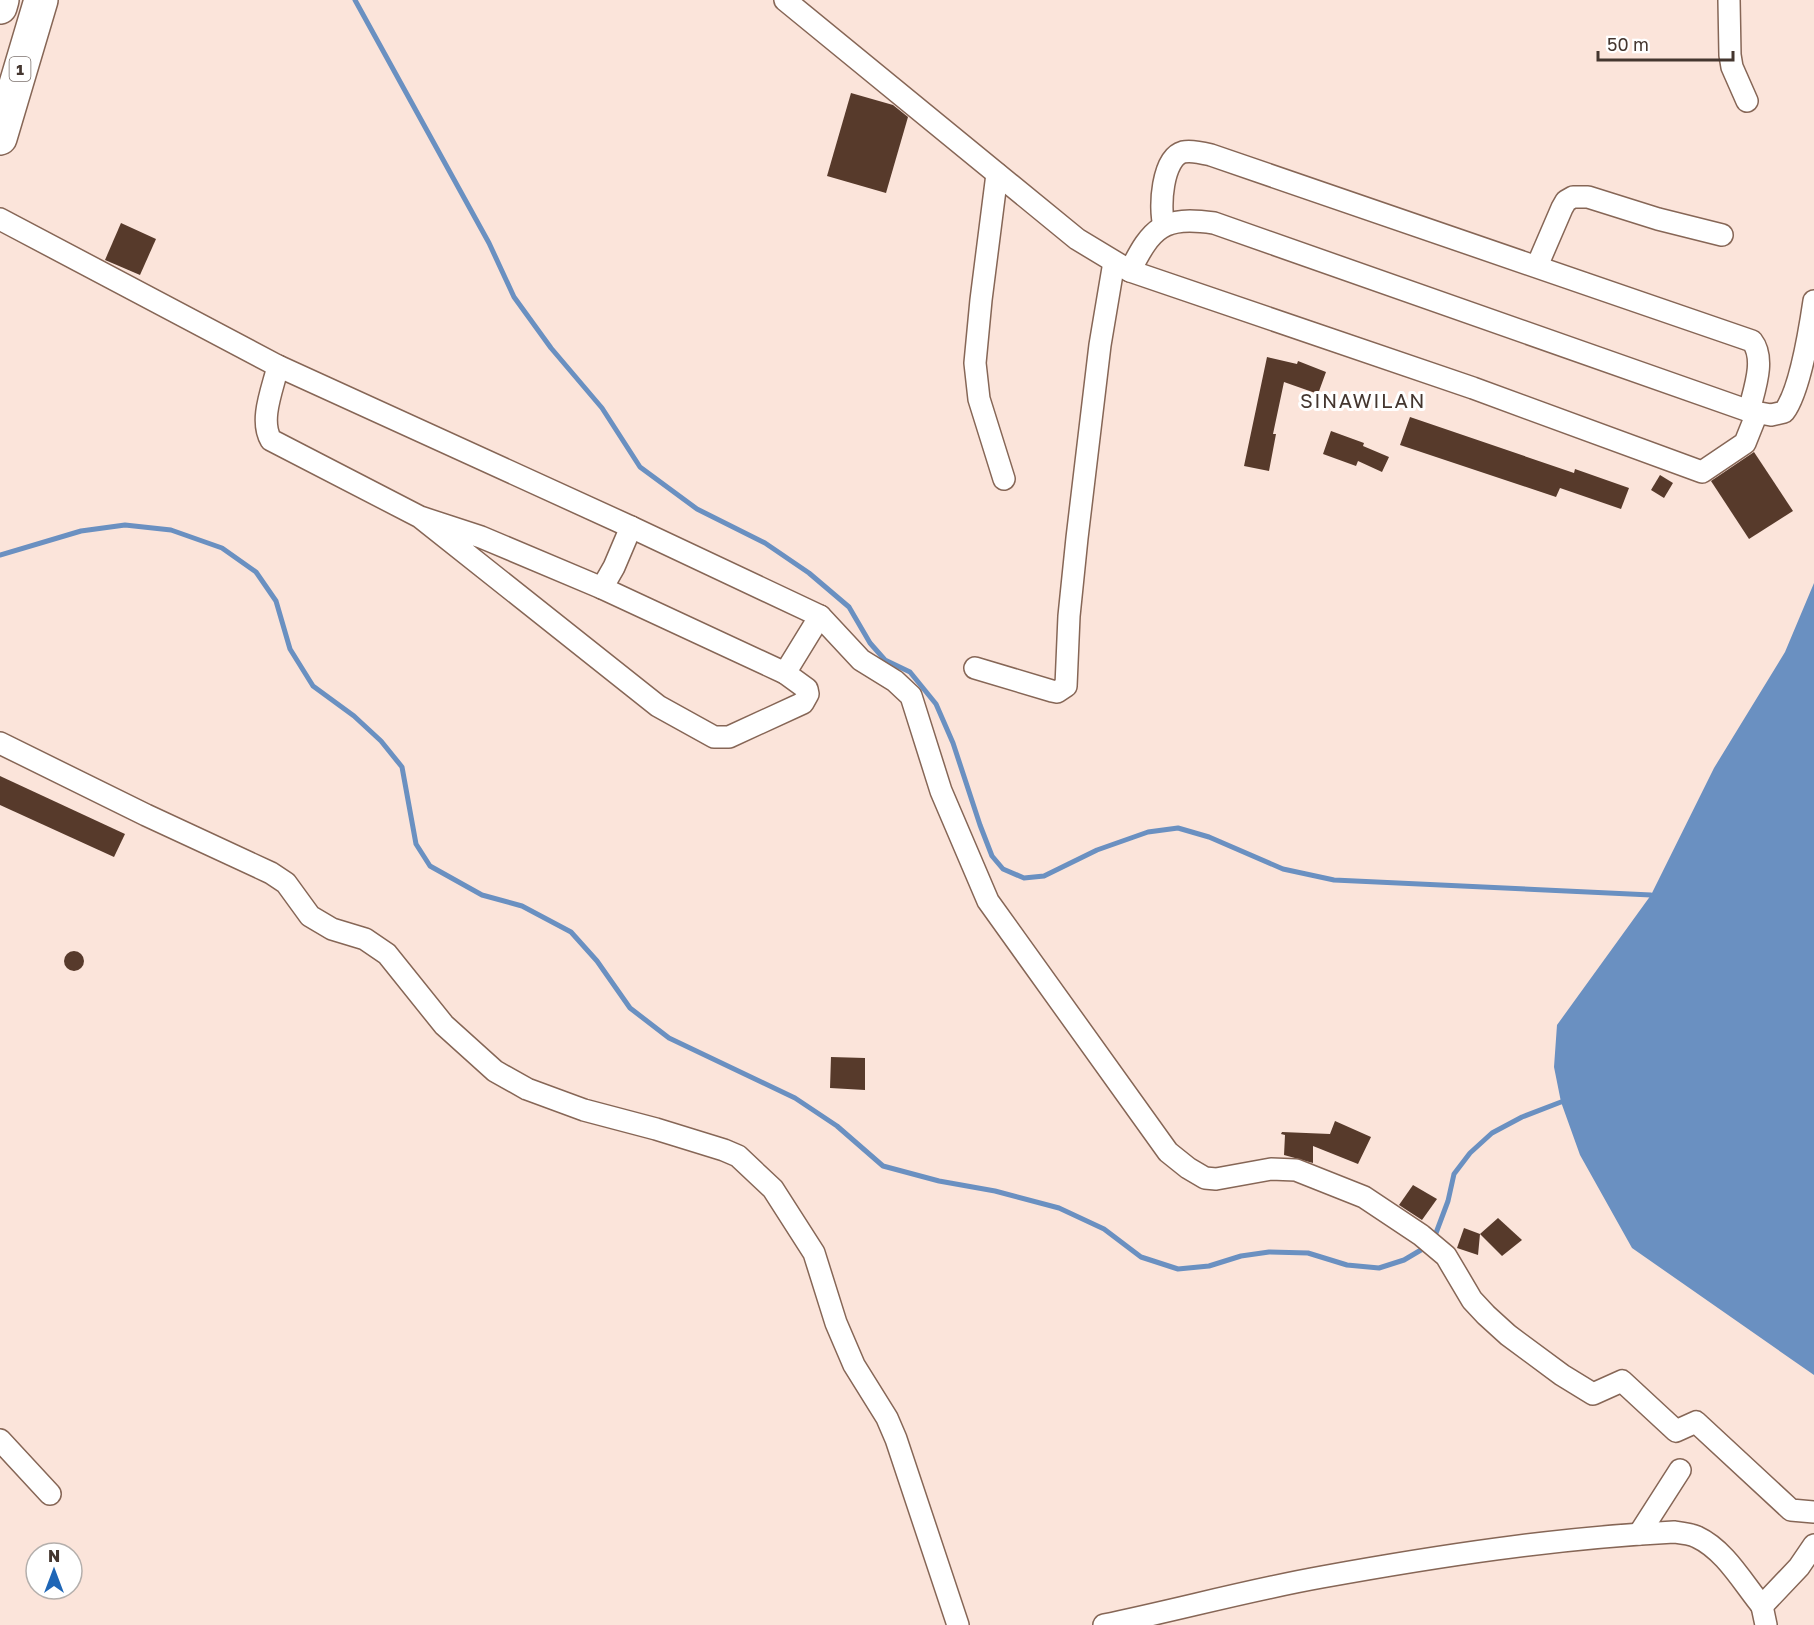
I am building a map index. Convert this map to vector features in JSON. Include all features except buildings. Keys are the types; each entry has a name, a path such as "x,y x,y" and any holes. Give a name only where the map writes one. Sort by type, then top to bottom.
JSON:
{"highway":[{"path":"0,7 2,0"},
{"name":"1","path":"0,138 41,0"}],"street":[{"path":"785,0 1077,239 1122,266 1473,388 1702,471 1745,444 1753,412 1759,357 1757,347 1752,341 1211,155 1183,152 1176,156 1170,166 1161,202 1164,225"},
{"path":"1729,0 1732,68 1747,101"},
{"path":"997,174 975,363 979,399 1004,479"},
{"path":"1538,266 1562,208 1566,201 1574,198 1588,197 1658,219 1722,235"},
{"path":"0,219 278,366 820,616 861,660 895,681 911,696 941,791 988,902 1168,1152 1205,1178 1216,1179 1271,1169 1296,1170 1364,1197 1422,1234 1446,1256 1472,1299 1486,1315 1508,1335 1562,1375 1593,1394 1622,1381 1676,1431 1696,1422 1791,1510 1814,1512"},
{"path":"975,668 1057,692 1066,686 1069,616 1102,336 1122,266 1142,248 1152,234 1164,225 1196,220 1214,223 1753,412 1771,416 1780,415 1788,407 1801,364 1814,301"},
{"path":"278,366 265,422 271,441 420,518 481,537 602,588 785,673 807,689 808,694 803,703 729,737 714,737 658,706 420,518"},
{"path":"602,588 614,567 631,527"},
{"path":"785,673 820,616"},
{"path":"0,743 271,873 286,883 310,916 332,929 365,939 387,954 444,1025 495,1071 519,1084 584,1110 656,1129 738,1156 773,1190 814,1253 836,1323 854,1365 887,1418 896,1439 958,1625"},
{"path":"0,1440 50,1494"},
{"path":"1639,1534 1680,1470"},
{"path":"1104,1625 1321,1577 1488,1550 1674,1532 1695,1536 1710,1544 1726,1560 1764,1616 1814,1545"}],"water":[{"path":"1814,583 1814,1375 1632,1248 1580,1155 1561,1102 1554,1067 1557,1025 1651,895 1714,768 1785,652"}],"waterway":[{"path":"355,0 489,243 514,297 551,348 602,408 640,467 697,509 765,543 809,573 849,607 870,643 885,660 910,672 936,704 953,743 992,856 1003,869 1024,878 1044,876 1097,850 1148,832 1178,828 1209,837 1283,869 1334,880 1651,895"},
{"path":"0,555 81,531 125,525 171,530 222,548 256,572 276,601 290,649 313,686 354,716 381,741 402,767 416,844 430,866 482,895 522,906 571,932 597,961 630,1008 669,1038 795,1098 837,1126 883,1166 1059,1208 1104,1229 1141,1257 1178,1269 1209,1266 1241,1256 1269,1252 1308,1253 1347,1265 1379,1268 1404,1260 1426,1247"},
{"path":"1436,1233 1448,1201 1454,1174 1470,1153 1492,1133 1522,1117 1561,1102"}],"district":[{"name":"SINAWILAN","path":"1363,400"}]}
